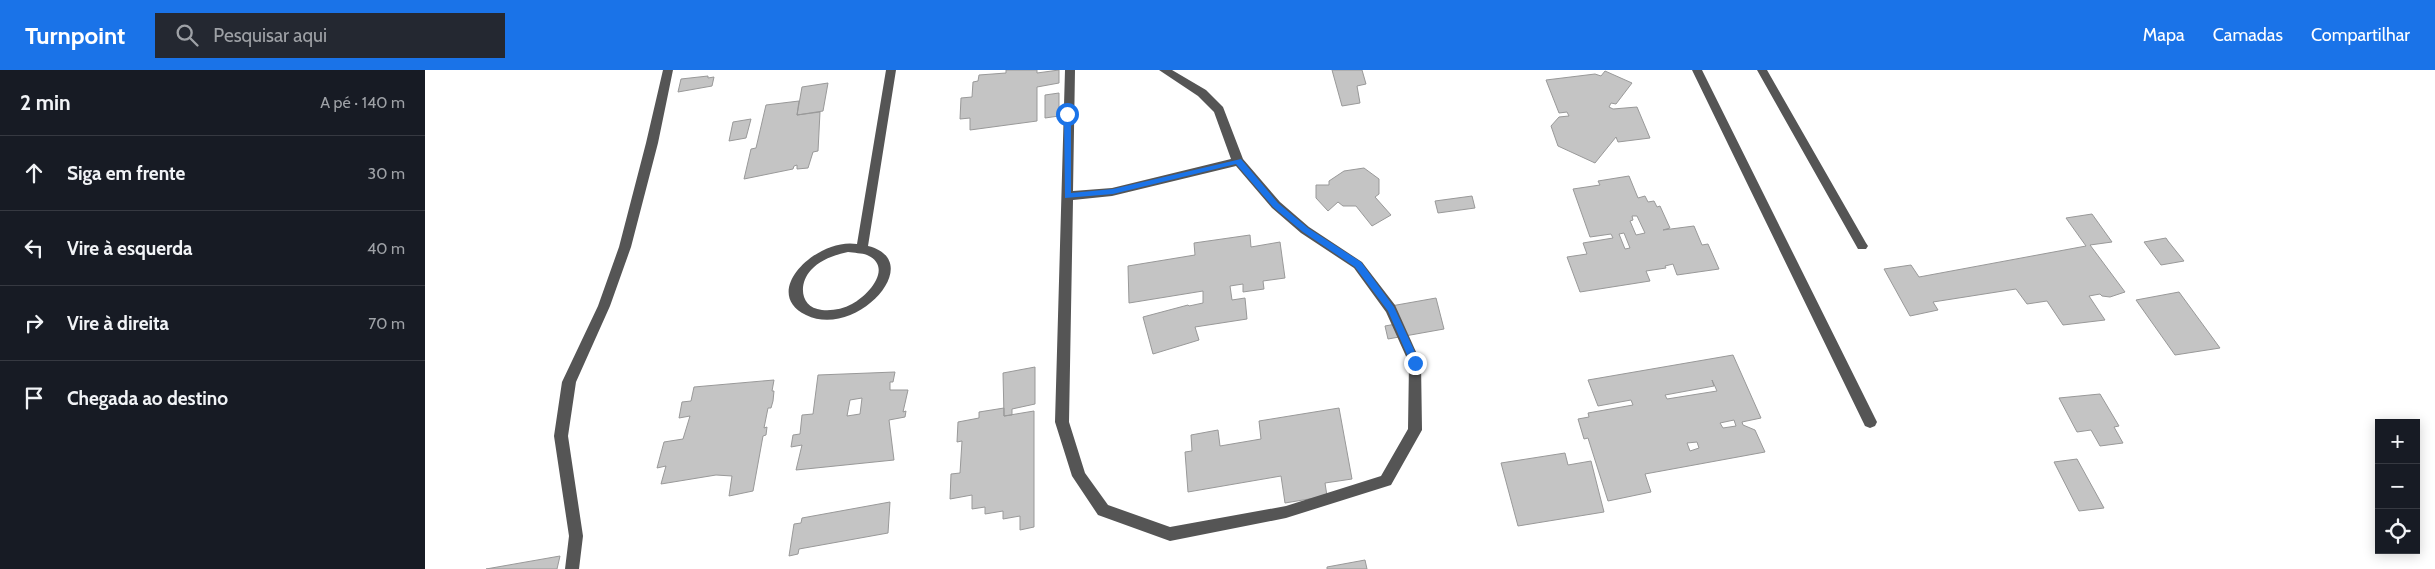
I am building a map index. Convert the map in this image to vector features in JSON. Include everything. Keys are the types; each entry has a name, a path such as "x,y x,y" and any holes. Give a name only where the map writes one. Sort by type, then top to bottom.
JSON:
{"lane":[{"path":"572,569 576,536 561,436 569,382 604,306 625,247 652,143 668,70"},
{"path":"863,248 891,70"},
{"path":"1070,70 1062,422 1079,476 1103,510 1170,534 1286,512 1387,480 1415,430 1415,363 1391,309 1358,264 1305,230 1283,211 1238,161 1219,110 1202,93 1165,70"},
{"path":"1697,70 1870,422"},
{"path":"1762,70 1862,246"},
{"path":"1067,196 1113,192 1238,161"},
{"path":"848,247 863,248 875,252 882,259 886,269 879,291 855,309 840,314 812,314 802,308 796,300 794,289 798,278 807,267 833,250 848,247"}],"building":[{"path":"1006,70 1037,70 1037,73 1059,70 1059,83 1037,87 1037,121 970,130 970,118 960,119 961,98 972,97 973,82 978,81 979,75 1006,73"},
{"path":"1332,70 1362,70 1366,84 1357,86 1360,103 1342,106"},
{"path":"1605,71 1632,83 1616,104 1611,103 1609,107 1613,109 1637,107 1650,138 1618,142 1616,137 1595,163 1558,146 1551,126 1559,117 1569,116 1567,112 1559,113 1546,80 1595,74 1601,76"},
{"path":"708,76 708,78 714,77 712,86 678,92 681,79"},
{"path":"828,83 823,111 797,115 802,87"},
{"path":"1059,93 1059,116 1045,118 1045,95"},
{"path":"799,101 797,115 820,112 818,151 813,152 808,168 797,169 797,165 793,169 744,179 751,149 756,148 766,105"},
{"path":"751,119 746,138 729,141 733,122"},
{"path":"1364,168 1379,179 1379,194 1375,197 1391,215 1372,226 1356,206 1343,206 1338,202 1328,211 1316,198 1316,185 1329,185 1329,181 1344,171"},
{"path":"1629,176 1638,198 1645,196 1648,202 1654,201 1657,207 1660,206 1670,228 1663,230 1694,226 1702,245 1708,244 1719,269 1677,275 1673,264 1665,266 1666,268 1646,271 1650,281 1580,292 1567,257 1587,254 1583,243 1613,238 1611,234 1590,237 1573,189 1600,185 1598,181","holes":["1632,216 1637,216 1645,233 1636,235 1630,221 1633,220","1624,233 1630,248 1625,249 1619,234"]},
{"path":"1472,196 1475,208 1438,213 1435,201"},
{"path":"2092,214 2112,242 2090,245 2125,292 2110,297 2100,294 2089,296 2105,320 2063,325 2047,301 2027,304 2016,289 1933,302 1938,310 1910,316 1884,269 1911,265 1919,277 2086,246 2066,218"},
{"path":"1250,235 1251,247 1280,242 1285,278 1263,281 1264,289 1243,292 1243,284 1230,286 1232,300 1245,298 1247,319 1195,327 1199,340 1153,354 1143,317 1203,303 1203,291 1129,303 1128,266 1195,255 1194,243"},
{"path":"2166,238 2184,261 2161,265 2144,242"},
{"path":"2179,292 2220,348 2175,355 2136,300"},
{"path":"1436,298 1444,329 1388,339 1385,326 1396,324 1391,306"},
{"path":"1733,355 1761,418 1742,422 1743,425 1755,430 1765,452 1645,474 1651,492 1608,501 1588,438 1584,439 1578,419 1589,417 1588,413 1633,405 1631,400 1598,406 1588,380","holes":["1712,380 1717,391 1667,399 1665,395 1714,386","1734,420 1736,426 1723,428 1720,423","1697,442 1699,448 1690,451 1687,443"]},
{"path":"1035,367 1035,404 1012,409 1012,415 1004,416 1003,373"},
{"path":"895,372 893,382 890,382 890,390 908,390 903,412 906,411 905,417 889,420 894,460 796,470 802,445 791,447 793,435 800,434 802,415 813,414 818,375","holes":["862,398 860,414 847,416 850,400"]},
{"path":"774,380 773,401 771,408 768,408 764,428 767,427 766,435 763,436 753,491 729,496 732,476 716,475 661,484 666,466 657,468 664,442 683,439 690,416 679,418 682,402 691,401 694,387"},
{"path":"2100,394 2119,426 2114,427 2123,443 2100,446 2091,430 2077,432 2059,398"},
{"path":"1004,408 1004,416 1034,411 1034,527 1020,530 1020,516 1003,519 1003,511 985,514 985,507 972,509 972,495 950,499 951,474 960,473 962,441 957,442 958,422 979,418 979,412"},
{"path":"1339,408 1352,479 1325,483 1327,496 1285,503 1281,476 1188,492 1185,452 1192,451 1191,435 1218,430 1220,446 1261,439 1259,421"},
{"path":"1565,453 1568,465 1591,461 1604,512 1518,526 1501,463"},
{"path":"2077,459 2104,508 2079,511 2054,462"},
{"path":"890,502 888,533 799,549 798,554 789,556 794,524 801,523 802,518"},
{"path":"560,556 557,569 486,569"},
{"path":"1365,560 1367,569 1327,569 1327,567"}],"route":[{"path":"1067,114 1067,196 1113,192 1238,161 1276,205 1305,230 1358,264 1391,309 1415,363"}]}
